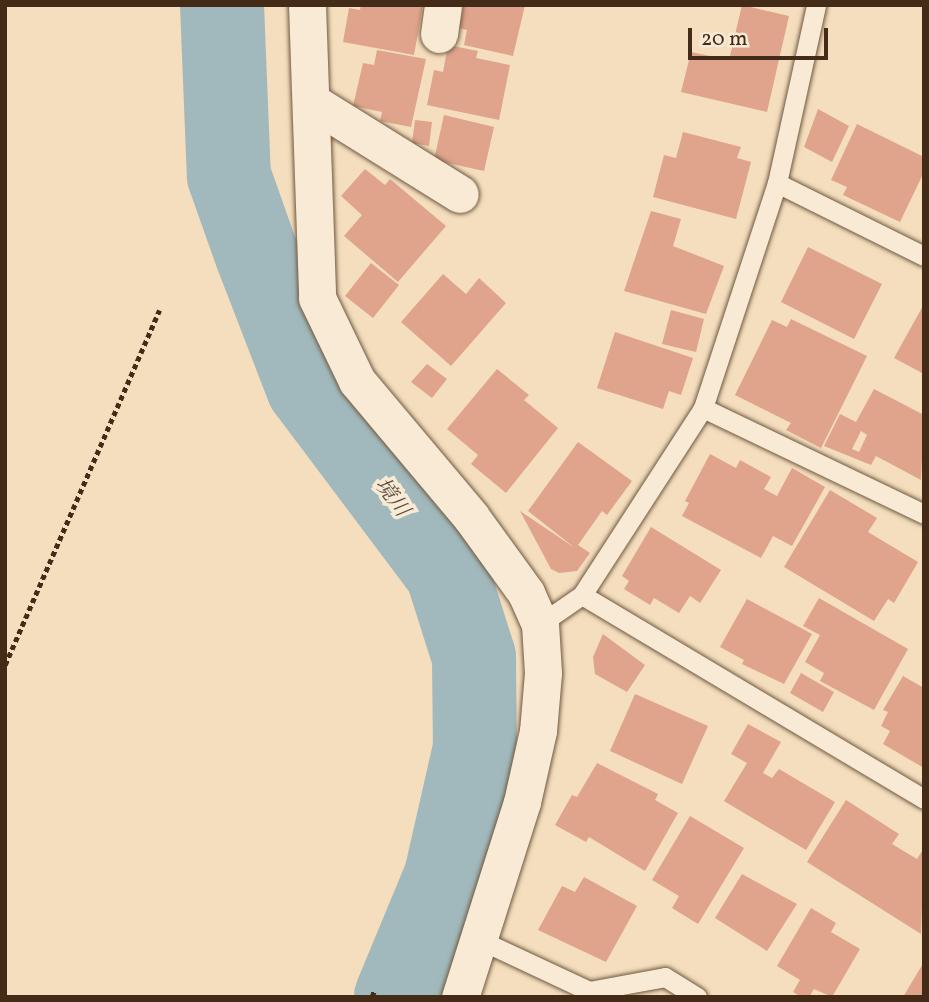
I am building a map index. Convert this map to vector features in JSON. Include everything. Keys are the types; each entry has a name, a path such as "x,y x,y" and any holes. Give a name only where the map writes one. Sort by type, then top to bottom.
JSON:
{"street":[{"path":"307,5 317,298 357,382 471,517 526,593 540,624 543,673 538,731 522,802 460,997"},
{"path":"312,102 460,194"}],"lane":[{"path":"540,624 582,595 703,408 776,183 816,5"},
{"path":"776,183 924,256"},
{"path":"703,408 924,514"},
{"path":"582,595 924,799"},
{"path":"478,939 589,991 665,977 696,997"}],"path":[{"path":"5,665 159,310"},
{"path":"372,997 374,990"}],"building":[{"path":"361,5 423,5 414,55 343,42 349,8 360,10"},
{"path":"464,5 525,5 513,56 464,45 467,30 459,28"},
{"path":"742,5 789,16 767,112 681,92 691,52 729,60"},
{"path":"448,45 478,51 476,58 510,65 499,120 427,105 434,70 443,72"},
{"path":"377,50 426,59 411,127 380,121 382,112 353,106 363,63 374,65"},
{"path":"818,109 849,126 832,162 804,147"},
{"path":"444,115 494,127 484,171 434,160"},
{"path":"415,120 432,122 429,146 412,143"},
{"path":"857,124 924,157 924,172 900,222 843,195 847,187 831,180"},
{"path":"683,132 741,147 737,158 751,162 736,219 653,197 664,155 676,158"},
{"path":"365,169 385,185 390,179 446,226 398,282 344,236 362,215 341,196"},
{"path":"651,211 681,219 673,246 724,266 706,314 624,291"},
{"path":"808,247 882,284 854,339 781,302"},
{"path":"371,263 399,285 373,318 345,296"},
{"path":"443,274 466,294 479,278 506,303 451,366 401,322"},
{"path":"924,304 924,374 894,358"},
{"path":"671,310 704,319 696,352 662,344"},
{"path":"791,319 867,356 821,448 786,430 791,423 735,395 772,320 787,327"},
{"path":"615,332 693,358 681,395 669,391 663,409 597,388"},
{"path":"427,364 447,379 432,398 411,382"},
{"path":"497,369 529,395 524,400 558,428 506,493 471,464 478,455 447,429"},
{"path":"874,389 924,415 921,480 876,456 871,465 824,446 840,414 856,422","holes":["861,431 867,435 859,452 852,449"]},
{"path":"578,442 632,481 607,515 602,511 578,545 590,553 577,571 559,573 551,569 520,511 575,548 528,511"},
{"path":"710,454 736,468 740,460 771,477 764,489 777,496 792,468 825,487 792,546 773,536 761,558 682,516 689,503 685,501"},
{"path":"830,490 877,518 868,532 918,562 894,603 888,599 874,621 784,567"},
{"path":"651,527 721,570 700,603 690,596 679,613 654,598 650,605 624,589 629,581 622,576"},
{"path":"819,598 908,649 874,710 820,681 824,673 805,662 820,635 803,626"},
{"path":"747,599 812,634 784,684 742,664 744,660 720,647"},
{"path":"603,634 645,665 627,692 595,674 593,657"},
{"path":"801,673 834,692 823,712 790,693"},
{"path":"903,676 924,688 924,768 883,744 890,731 881,726 888,712 883,710"},
{"path":"635,694 708,726 682,784 610,751"},
{"path":"748,724 781,742 763,773 772,778 779,769 835,802 806,850 724,801 747,763 731,754"},
{"path":"597,763 658,794 655,800 678,813 645,871 589,837 586,842 555,825 572,795 577,797"},
{"path":"846,800 899,834 892,844 917,859 924,848 921,934 807,862"},
{"path":"690,816 744,848 698,924 672,908 679,896 652,880"},
{"path":"742,874 797,904 767,951 715,918"},
{"path":"584,877 637,906 606,962 538,930 562,886 575,892"},
{"path":"811,908 836,923 831,932 860,949 832,997 814,989 809,997 801,997 793,992 800,980 777,966"},
{"path":"924,962 924,997 903,997"}],"waterway":[{"name":"境川","path":"222,5 229,176 308,387 447,572 474,657 475,748 446,876 396,997"}]}
